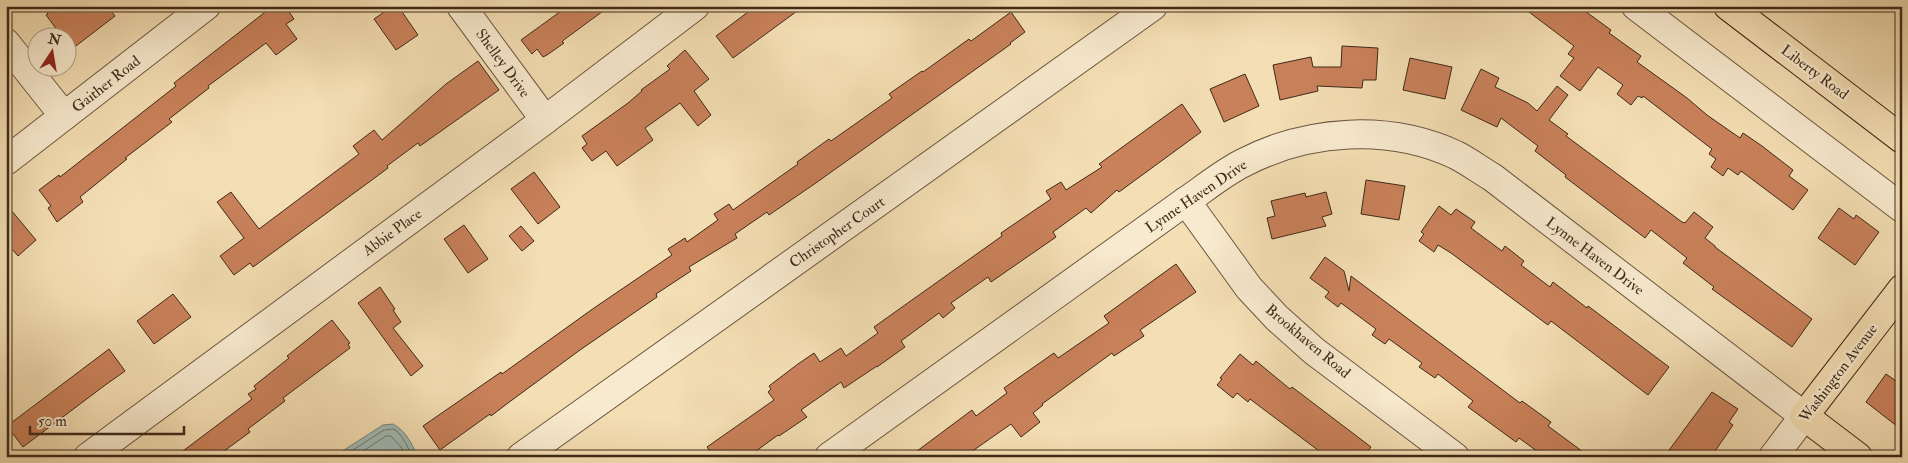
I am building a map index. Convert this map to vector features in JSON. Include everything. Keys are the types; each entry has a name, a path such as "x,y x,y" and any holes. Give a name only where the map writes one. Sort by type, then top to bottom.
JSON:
{"main road":[{"name":"Liberty Road","path":"1728,6 1902,139"},
{"name":"Washington Avenue","path":"1804,416 1902,289"},
{"name":"Lynne Haven Drive","path":"1804,416 1858,457"}],"street":[{"name":"Gaither Road","path":"6,161 206,6"},
{"name":"Shelley Drive","path":"461,6 545,120"},
{"name":"Abbie Place","path":"88,457 545,120 695,6"},
{"name":"Christopher Court","path":"521,457 1153,6"},
{"path":"1636,6 1902,208"},
{"path":"6,43 64,116"},
{"name":"Lynne Haven Drive","path":"829,457 1186,201 1242,163 1277,147 1313,138 1352,134 1384,136 1418,142 1456,155 1492,177 1804,416"},
{"name":"Brookhaven Road","path":"1186,201 1249,288 1277,318 1314,351 1455,457"},
{"name":"Washington Avenue","path":"1773,457 1804,416"}],"water":[{"path":"393,424 405,434 418,457 333,457 383,425"}],"building":[{"path":"42,6 107,6 115,16 78,44 78,28 56,28 46,15 48,14"},
{"path":"273,6 285,6 294,19 286,24 297,39 276,55 266,43 208,86 209,88 169,119 172,122 125,158 127,159 80,197 83,202 57,222 48,208 51,206 39,190 59,175 60,177 176,86 174,83"},
{"path":"393,6 398,6 418,35 396,50 374,19"},
{"path":"568,6 610,6 565,39 562,42 564,43 547,55 543,57 537,49 532,54 521,40"},
{"path":"756,6 804,6 733,58 716,36"},
{"path":"1521,6 1578,6 1611,30 1609,33 1641,56 1637,62 1740,138 1743,133 1762,146 1793,170 1789,176 1808,190 1793,210 1741,171 1738,175 1728,168 1723,176 1711,167 1716,159 1709,154 1712,149 1643,96 1642,98 1638,96 1631,105 1617,94 1623,85 1598,67 1580,91 1560,76 1574,58 1568,54 1574,46"},
{"path":"1011,12 1025,32 1011,44 813,185 769,215 767,212 735,234 737,238 689,267 691,271 656,294 657,297 580,350 491,416 490,414 440,450 423,426 501,372 502,374 672,255 668,249 685,238 687,242 718,220 714,214 729,204 733,210 798,164 797,162 829,139 831,141 892,98 889,94 969,39 971,41"},
{"path":"1342,46 1378,48 1376,80 1363,80 1362,88 1317,86 1318,91 1280,100 1273,65 1311,57 1313,67 1341,67"},
{"path":"685,50 709,79 694,91 711,115 698,126 680,103 645,128 653,140 617,166 606,151 592,161 582,148 587,144 582,136 628,103 641,90 670,69 667,66"},
{"path":"1410,58 1452,67 1445,99 1403,90"},
{"path":"478,61 499,90 420,146 418,143 387,166 388,168 253,267 250,263 234,275 220,256 244,238 217,202 231,192 259,229 359,154 353,146 374,130 382,140 446,84"},
{"path":"1481,69 1499,78 1495,87 1528,103 1537,111 1557,86 1568,95 1549,120 1568,134 1566,136 1682,222 1685,223 1694,212 1713,227 1705,238 1812,319 1792,347 1712,289 1714,287 1683,263 1687,258 1651,230 1645,238 1565,177 1566,175 1535,151 1538,146 1501,118 1497,127 1461,110"},
{"path":"1245,74 1259,106 1224,122 1210,89"},
{"path":"1182,104 1201,132 1119,192 1117,190 1091,213 1086,208 1053,232 1056,237 991,282 988,277 951,303 955,308 943,318 939,313 901,341 905,347 877,367 844,388 841,382 801,410 807,417 748,457 714,457 707,447 774,400 768,392 771,389 769,386 798,364 814,353 820,362 841,348 846,356 878,333 874,327 1002,236 1001,233 1051,199 1046,191 1061,182 1066,190 1102,167 1099,164"},
{"path":"534,172 560,207 538,224 511,189"},
{"path":"1366,180 1405,186 1399,220 1361,214"},
{"path":"1326,192 1332,214 1322,217 1326,226 1272,239 1267,218 1275,216 1271,201 1305,193 1306,197"},
{"path":"6,204 36,240 18,256 6,242"},
{"path":"1439,206 1451,215 1456,209 1475,222 1471,228 1502,251 1505,246 1524,261 1521,265 1550,287 1553,282 1669,367 1648,395 1551,321 1548,325 1451,253 1438,245 1434,252 1419,241 1424,234 1421,232"},
{"path":"1839,208 1854,219 1856,215 1879,232 1855,265 1818,238"},
{"path":"464,225 488,259 468,273 444,239"},
{"path":"521,226 534,241 522,251 509,236"},
{"path":"1325,257 1344,271 1349,291 1351,276 1520,403 1522,401 1551,422 1548,426 1590,457 1545,457 1519,438 1516,442 1468,407 1473,401 1438,374 1435,378 1419,367 1422,363 1389,339 1385,344 1372,335 1376,329 1341,303 1338,307 1325,297 1329,292 1310,278"},
{"path":"1176,264 1196,292 1140,330 1144,336 1114,356 1112,353 1042,404 1033,413 1040,422 1021,437 1011,424 964,457 909,457 972,410 976,416 1007,393 1004,388 1054,353 1058,358 1109,323 1104,316"},
{"path":"380,287 395,309 393,310 401,322 393,328 423,366 411,376 358,303"},
{"path":"173,294 191,317 154,344 137,321"},
{"path":"332,320 350,343 348,344 350,348 283,398 285,401 248,429 250,432 216,457 175,457 252,399 248,394 256,389 254,386 289,358 287,356"},
{"path":"109,349 125,371 23,447 7,426"},
{"path":"1240,354 1253,365 1256,361 1290,389 1292,387 1371,447 1364,457 1327,457 1250,399 1248,402 1237,393 1233,398 1217,385 1222,379 1220,378"},
{"path":"1886,374 1902,385 1902,430 1866,402"},
{"path":"1712,392 1738,409 1729,422 1733,425 1711,457 1664,457"}]}
